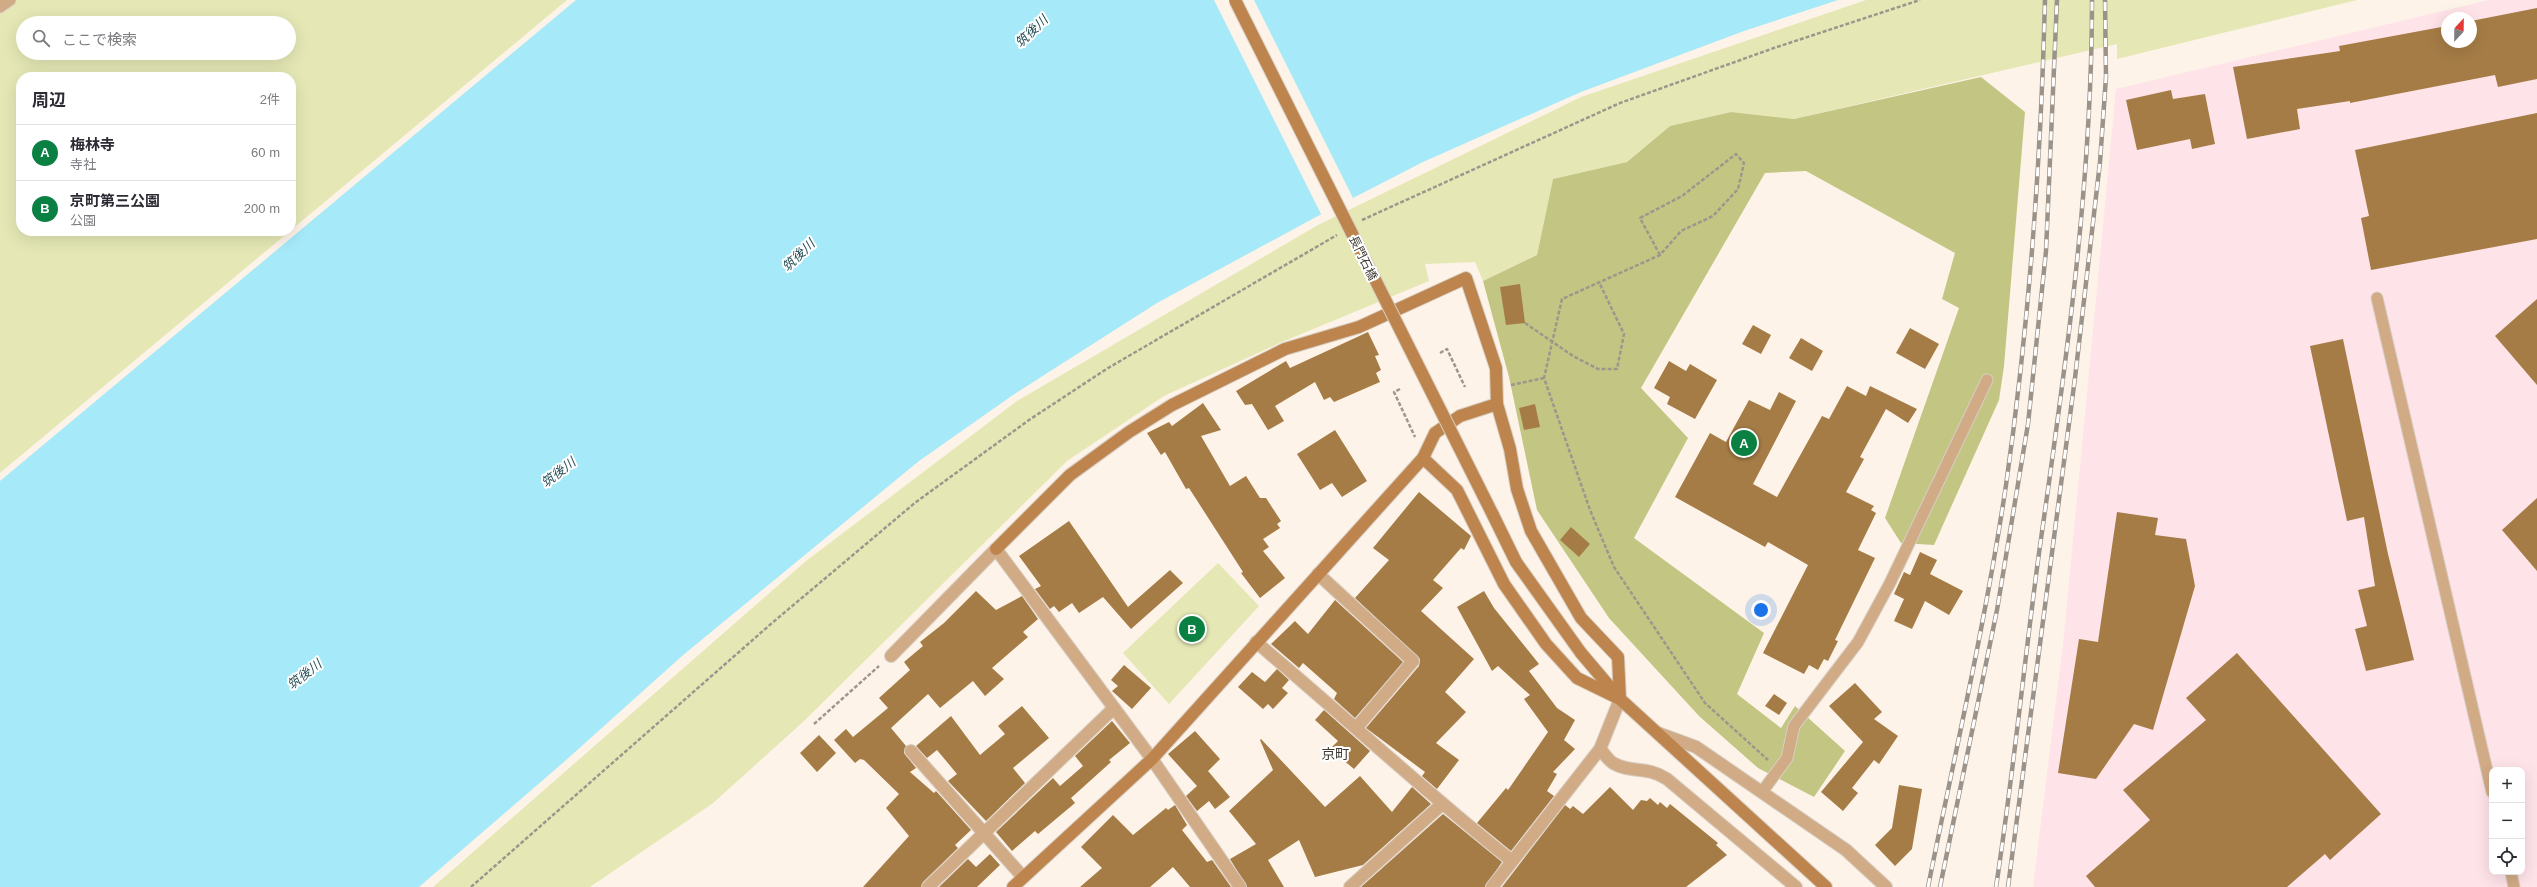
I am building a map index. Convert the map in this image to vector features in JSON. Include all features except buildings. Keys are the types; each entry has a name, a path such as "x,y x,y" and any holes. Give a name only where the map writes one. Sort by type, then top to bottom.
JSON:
{"street":[{"name":"長門石橋","path":"1236,0 1516,562 1581,653 1620,699"},
{"path":"891,656 1070,475 1128,432 1172,405 1285,348 1359,327 1466,278 1496,368 1497,404 1510,449 1517,489 1531,531 1581,618 1618,657 1620,699 1600,749 1492,887"},
{"path":"1014,887 1023,877 1152,759 1423,458 1435,433 1460,416 1497,404"},
{"path":"1423,458 1456,490 1504,584 1546,644 1576,678 1620,699 1653,731 1826,887"},
{"path":"996,549 1152,759 1240,887"},
{"path":"1318,574 1413,661 1357,726"},
{"path":"1256,642 1357,726 1441,805 1512,861"},
{"path":"928,887 1114,708"},
{"path":"1653,731 1696,747 1846,850 1886,887"},
{"path":"1600,749 1612,763 1626,769 1655,771 1667,779 1796,887"},
{"path":"911,752 1023,877"},
{"path":"1350,887 1441,805"}],"lane":[{"path":"0,7 10,0"},
{"path":"2377,298 2489,779"},
{"path":"1762,792 1787,758 1794,726 1858,642 1890,583 1987,380"},
{"path":"2511,875 2514,887"}],"path":[{"path":"1359,222 1620,103 1774,48 1920,0"},
{"path":"1660,255 1640,218 1682,196 1736,154 1744,162 1738,190 1713,216 1681,231 1660,255 1562,299 1544,378 1590,510 1614,567 1705,703 1778,770"},
{"path":"471,887 772,623 916,502 1029,420 1108,368 1339,233"},
{"path":"1525,322 1553,340 1573,356 1598,369 1617,369 1624,334 1599,282"},
{"path":"1440,353 1447,350 1465,386"},
{"path":"1496,388 1544,378"},
{"path":"1400,389 1394,392 1416,438"},
{"path":"814,724 891,656"}],"shaded area":[{"path":"2489,0 2537,0 2537,887 2033,887 2063,645 2116,89"}],"green space":[{"path":"0,0 567,0 296,226 296,72 16,72 16,236 284,236 0,473"},
{"path":"1866,0 2357,0 2117,59 2117,44 1794,119 1731,112 1670,126 1627,162 1553,179 1537,255 1483,281 1475,262 1425,264 1429,281 1282,342 1164,396 1067,461 804,721 712,804 590,887 433,887 806,561 1017,401 1318,225 1581,97"},
{"path":"1981,77 2025,112 2004,366 1999,400 1934,545 1901,543 1885,518 1959,308 1942,299 1955,253 1806,171 1765,173 1641,388 1688,438 1634,538 1764,633 1737,694 1781,728 1795,706 1845,751 1814,797 1758,768 1699,716 1609,618 1537,510 1509,377 1483,281 1537,255 1553,179 1627,162 1670,126 1731,112 1794,119"},
{"path":"1218,563 1259,606 1169,704 1123,653"}],"water":[{"name":"筑後川","path":"576,0 1838,0 1744,31 1581,92 1423,162 1316,217 1157,303 1013,395 919,461 682,656 565,761 419,887 0,887 0,481 293,236 296,236 296,234"}],"pier":[{"path":"1214,0 1254,0 1354,200 1322,216"}],"railway":[{"path":"1928,887 1970,686 1989,586 2006,485 2014,425 2033,243 2045,0"},
{"path":"1940,887 1997,610 2028,424 2046,251 2057,0"},
{"path":"1996,887 2008,804 2075,278 2087,139 2091,70 2092,0"},
{"path":"2008,887 2075,378 2100,162 2106,77 2105,0"}],"place":[{"name":"梅林寺","path":"1744,443"},
{"name":"京町第三公園","path":"1192,629"}],"district":[{"name":"京町","path":"1335,754"}]}
